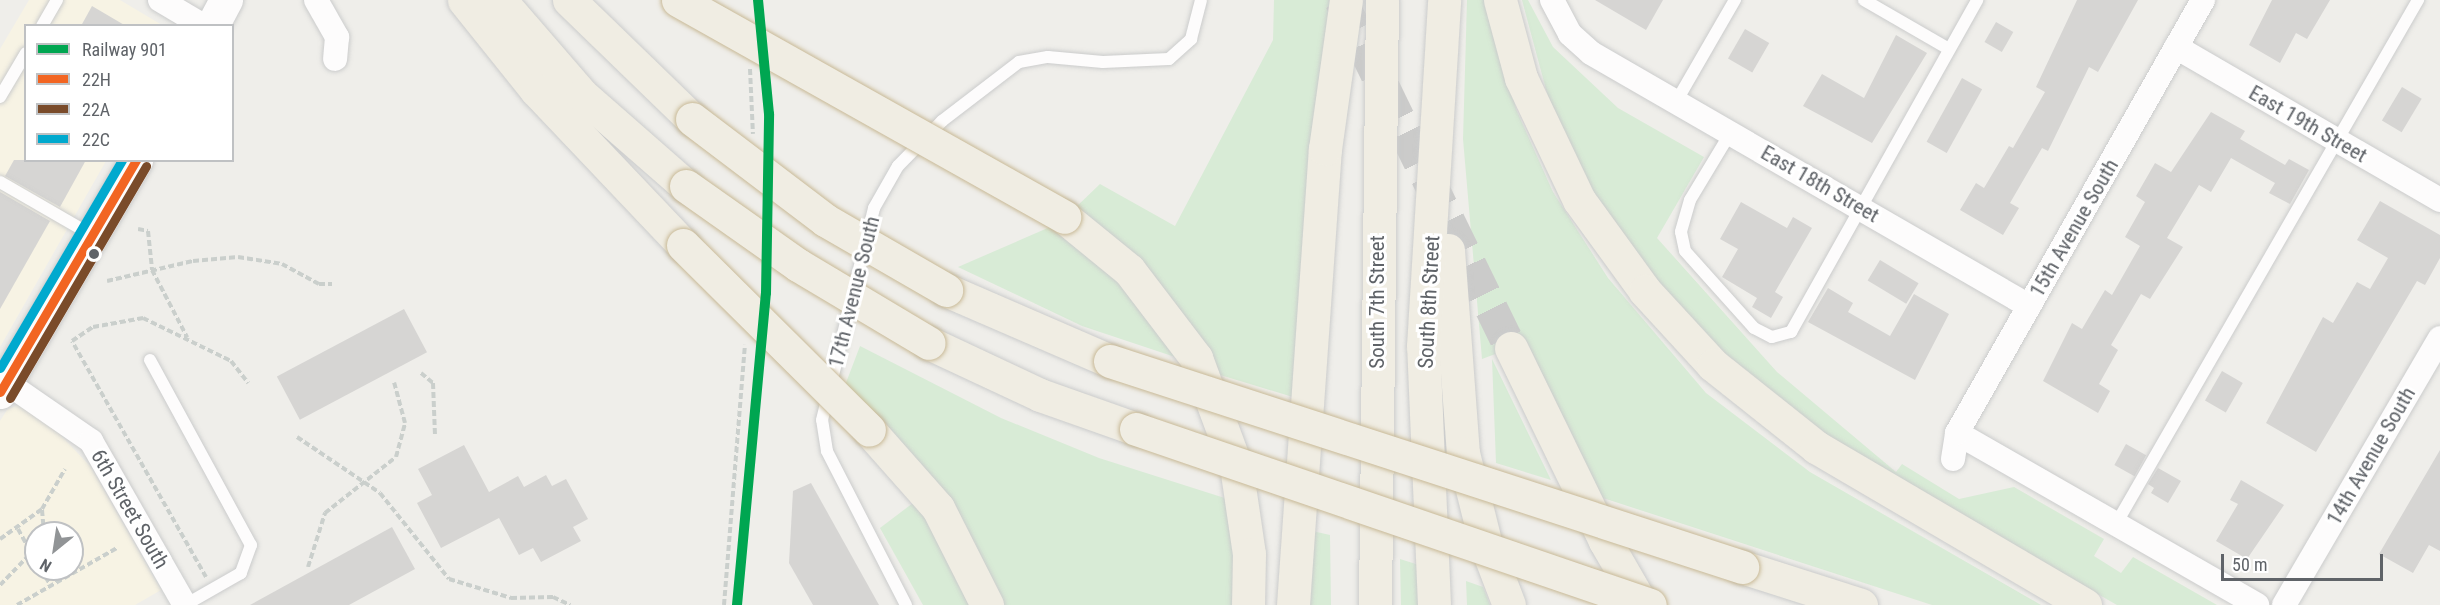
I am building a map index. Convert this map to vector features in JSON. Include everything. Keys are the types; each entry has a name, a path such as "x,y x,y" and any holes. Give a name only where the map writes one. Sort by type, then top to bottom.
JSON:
{"highway":[{"path":"464,0 536,90 683,245 869,430 938,508 987,605"},
{"path":"500,0 582,95 686,186 798,265 929,343 1030,391 1650,605"},
{"path":"569,0 692,119 825,220 946,291 1110,362 1860,605"},
{"path":"678,0 1064,217 1149,293 1201,368 1236,466 1248,543 1248,605"},
{"path":"1293,605 1325,149 1346,0"},
{"name":"South 7th Street","path":"1375,605 1377,256 1382,0"},
{"name":"South 8th Street","path":"1434,605 1423,346 1440,96 1444,0"},
{"path":"1500,0 1521,78 1579,200 1645,291 1713,365 1816,447 2085,605"},
{"path":"1440,96 1463,453 1483,536 1509,605"},
{"path":"1356,605 1377,256"},
{"path":"1511,348 1642,605"},
{"path":"1742,567 1823,605"}],"main road":[{"path":"213,24 226,0"},
{"path":"2,384 94,236 135,162"}],"street":[{"path":"160,0 201,24"},
{"path":"316,0 337,37 335,59"},
{"name":"East 18th Street","path":"1552,0 1570,34 1609,64 1731,132 2029,306"},
{"name":"15th Avenue South","path":"1953,459 1958,433 2203,0"},
{"name":"East 19th Street","path":"2176,47 2440,200"},
{"name":"14th Avenue South","path":"2284,605 2440,338"},
{"name":"6th Street South","path":"2,384 91,441 185,605"},
{"path":"1958,433 2257,605"}],"lane":[{"path":"43,24 57,0"},
{"name":"17th Avenue South","path":"906,605 827,451 822,420 874,208 898,166 942,121 1019,62 1048,57 1169,58 1191,39 1201,0"},
{"path":"1676,102 1735,0"},
{"path":"1864,0 1949,49"},
{"path":"1731,132 1690,200 1681,232 1685,251 1754,328 1772,337 1791,332 1977,0"},
{"path":"2116,524 2418,0"},
{"path":"0,98 24,56"},
{"path":"0,182 94,236"},
{"path":"150,360 251,545 241,573 185,605"}],"path":[{"path":"138,229 148,231 152,270 187,337"},
{"path":"107,281 152,270 238,257 282,264 319,284 332,284"},
{"path":"213,589 72,341 93,327 143,318 187,337 231,361 248,383"},
{"path":"421,373 433,383 435,435"},
{"path":"308,567 317,523 396,457 404,434 394,382"},
{"path":"297,437 365,481 449,579 511,598 553,597 570,605"},
{"path":"0,540 18,529 42,509 65,469"},
{"path":"42,509 43,521"},
{"path":"18,529 24,540"},
{"path":"17,605 117,548"},
{"path":"0,585 24,560"},
{"path":"48,581 51,586"}],"shaded area":[{"path":"29,0 120,0 160,24 24,24 24,162 105,162 0,347 0,49"},
{"path":"18,405 51,425 90,466 161,590 135,605 0,605 0,421 7,410"}],"green space":[{"path":"1274,0 1332,0 1296,398 1217,374 1074,209 1100,184 1175,226 1273,40"},
{"path":"1467,0 1492,0 1516,109 1553,192 1608,278 1706,393 1810,472 2041,605 1932,605 1600,497 1527,342 1482,359 1463,139"},
{"path":"1522,0 1528,0 1553,47 1618,108 1704,157 1657,238 1777,372 1896,472 1902,464 1959,499 2014,487 2104,539 2094,556 2121,573 2133,557 2217,605 2117,605 1849,453 1705,339 1613,230 1555,123"},
{"path":"1050,227 1117,278 1178,358 1082,326 958,267"},
{"path":"860,346 1001,418 1099,458 1234,501 1239,605 1003,605 970,537 844,388"},
{"path":"1492,359 1551,480 1496,463"},
{"path":"913,503 930,518 976,605 923,605 880,528"},
{"path":"1308,530 1330,535 1331,605 1302,605"},
{"path":"1400,559 1422,566 1424,605 1401,605"},
{"path":"1466,581 1483,587 1490,605 1467,605"}],"building":[{"path":"1595,0 1663,0 1646,30"},
{"path":"2077,0 2138,0 2098,72 2089,67 2048,151 2042,148 2010,203 2019,208 2003,235 1960,210 1976,183 1984,188 2009,146 2013,148 2045,92 2036,87"},
{"path":"2272,0 2330,0 2307,39 2296,33 2280,63 2249,45"},
{"path":"92,6 123,24 82,24"},
{"path":"1996,22 2013,32 2002,52 1984,42"},
{"path":"1745,29 1769,43 1752,72 1728,58"},
{"path":"1896,35 1927,53 1872,143 1803,106 1822,74 1864,98"},
{"path":"1962,78 1982,89 1947,153 1927,142"},
{"path":"2402,87 2422,99 2402,132 2382,120"},
{"path":"2211,112 2245,131 2240,139 2285,165 2289,159 2309,170 2290,204 2269,193 2275,183 2231,158 2211,192 2199,185 2167,238 2183,247 2150,299 2141,294 2111,345 2118,350 2099,384 2110,391 2098,413 2043,381 2072,323 2082,329 2105,290 2112,295 2140,246 2125,237 2145,202 2136,196 2155,163 2171,172"},
{"path":"14,160 85,162 60,207 5,176"},
{"path":"0,192 50,221 0,309"},
{"path":"2380,201 2440,235 2440,258 2425,285 2417,281 2316,452 2266,423 2323,317 2333,323 2357,282 2370,289 2388,258 2357,240"},
{"path":"1741,202 1787,228 1793,217 1812,228 1775,292 1783,297 1771,318 1752,307 1757,298 1722,277 1738,249 1720,239"},
{"path":"1880,260 1919,283 1906,304 1868,281"},
{"path":"1828,288 1853,303 1848,312 1890,336 1914,294 1949,314 1915,380 1808,322"},
{"path":"404,309 427,352 300,420 277,377"},
{"path":"2222,371 2243,383 2226,412 2205,400"},
{"path":"2126,444 2146,455 2134,476 2114,465"},
{"path":"464,445 489,492 518,476 524,487 546,475 552,486 566,479 588,519 573,527 581,541 541,562 533,548 519,555 499,518 441,548 417,503 432,495 418,469"},
{"path":"2440,450 2440,551 2429,545 2413,573 2379,554"},
{"path":"2158,468 2181,481 2168,503 2151,493 2154,488 2148,484"},
{"path":"2241,480 2284,505 2247,559 2216,541 2238,504 2230,500"},
{"path":"811,483 879,605 813,605 789,563 793,491"},
{"path":"392,527 415,569 349,605 250,605"}],"tunnel":[{"path":"1341,0 1511,348"}],"rail line":[{"name":"901","path":"737,605 766,293 769,114 758,0"}],"transit line":[{"name":"22C","path":"0,368 121,162"},
{"name":"22H","path":"0,392 135,162"},
{"name":"22A","path":"10,398 146,166"}]}
